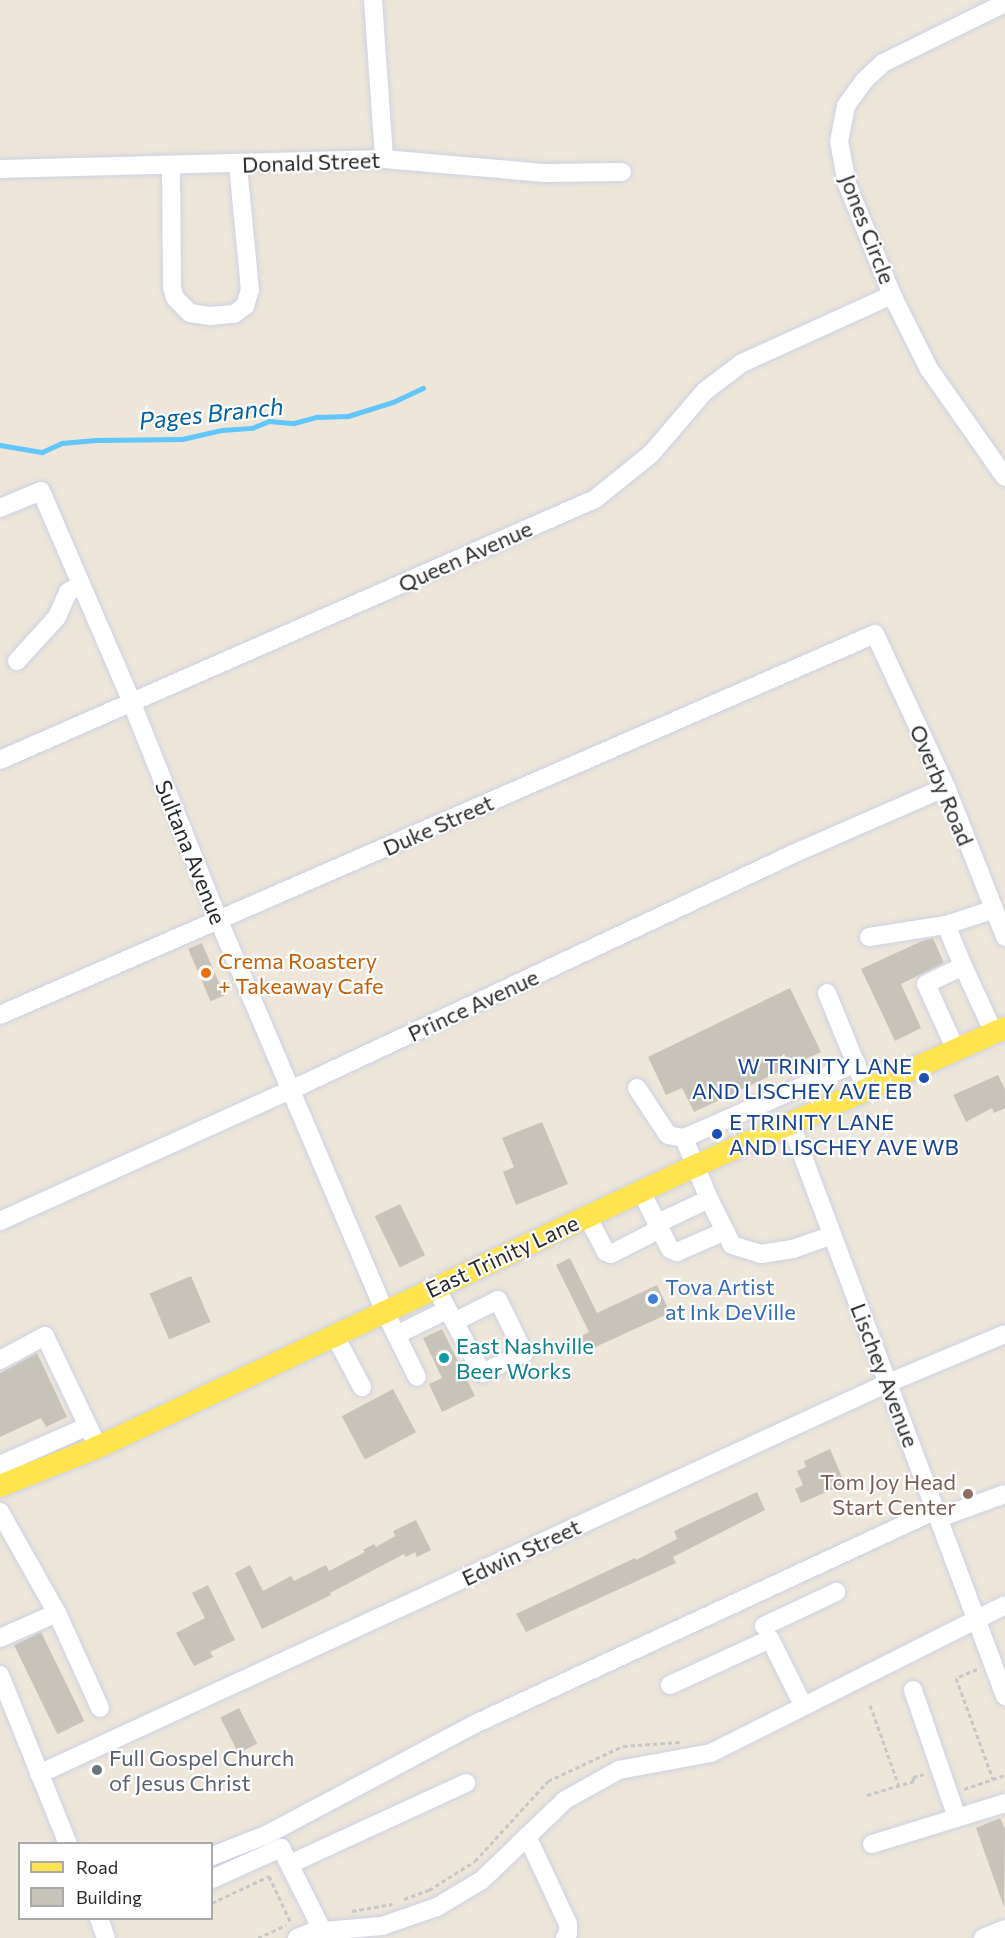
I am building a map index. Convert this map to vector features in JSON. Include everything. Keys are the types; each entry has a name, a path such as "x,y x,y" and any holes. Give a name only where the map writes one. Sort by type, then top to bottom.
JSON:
{"main road":[{"name":"East Trinity Lane","path":"0,1486 98,1447 790,1122 999,1031"}],"street":[{"path":"373,0 384,159"},
{"name":"Jones Circle","path":"1005,3 883,63 864,81 846,106 839,141 847,184 892,295 929,369 1005,477"},
{"name":"Donald Street","path":"0,169 238,165 384,159 545,173 622,172"},
{"path":"171,165 172,287 175,298 190,313 210,316 234,314 245,306 250,290 238,165"},
{"name":"Queen Avenue","path":"0,760 594,499 651,454 705,391 742,363 892,295"},
{"name":"Sultana Avenue","path":"0,508 41,490 131,702 219,921 385,1312 417,1377"},
{"path":"17,661 57,617 68,592 81,585"},
{"name":"Overby Road","path":"875,634 945,787 992,910 1005,937"},
{"name":"Duke Street","path":"0,1015 875,634"},
{"name":"Prince Avenue","path":"0,1221 292,1089 793,854 945,787"},
{"path":"869,937 946,925 992,910"},
{"path":"946,925 963,966 999,1031"},
{"path":"956,1050 926,984 963,966"},
{"path":"827,993 866,1089"},
{"path":"637,1088 668,1135 684,1138 856,1063"},
{"name":"Lischey Avenue","path":"790,1122 1005,1695"},
{"path":"684,1138 709,1199 732,1245 760,1254 793,1249 833,1235"},
{"path":"641,1191 670,1249 677,1252 724,1231"},
{"path":"588,1216 606,1252 611,1254 654,1233 658,1223 709,1199"},
{"path":"396,1335 451,1315 436,1288"},
{"name":"Edwin Street","path":"39,1774 888,1383 1005,1334"},
{"path":"0,1360 45,1336 98,1447"},
{"path":"335,1336 362,1387"},
{"path":"0,1465 88,1426"},
{"path":"213,1856 268,1834 475,1724 750,1597 938,1514 1005,1494"},
{"path":"0,1512 57,1614 100,1708"},
{"path":"670,1685 836,1592"},
{"path":"750,1597 803,1705"},
{"path":"294,1930 324,1934 382,1926 437,1907 482,1880 565,1800 619,1770 711,1753 977,1617 1005,1605"},
{"path":"0,1638 57,1614"},
{"path":"0,1675 67,1842"},
{"path":"914,1690 957,1818"},
{"path":"290,1864 466,1783"},
{"path":"872,1844 1005,1803"},
{"path":"527,1836 568,1924 568,1934 565,1938"},
{"path":"213,1879 281,1848 324,1934"},
{"path":"100,1920 106,1938"},
{"path":"983,1938 1005,1929"}],"path":[{"path":"977,1669 956,1678 993,1779"},
{"path":"870,1706 899,1786"},
{"path":"867,1795 914,1781 914,1777 932,1772"},
{"path":"959,1790 1005,1775"},
{"path":"213,1903 269,1876 294,1930"},
{"path":"258,1938 294,1930 302,1920"}],"building":[{"path":"933,938 944,963 901,984 921,1028 895,1041 861,969"},
{"name":"Crema Roastery + Takeaway Cafe","path":"202,943 224,995 210,1001 188,949"},
{"path":"790,988 821,1052 694,1112 682,1088 666,1095 648,1057"},
{"path":"998,1075 1005,1089 1005,1108 994,1113 992,1108 966,1122 953,1095"},
{"path":"542,1122 568,1184 516,1205 503,1172 514,1167 502,1138"},
{"path":"400,1204 425,1255 400,1268 375,1216"},
{"path":"570,1258 597,1313 657,1285 670,1313 580,1354 574,1340 589,1332 556,1265"},
{"path":"191,1276 211,1322 169,1340 150,1294"},
{"name":"East Nashville Beer Works","path":"442,1329 475,1396 442,1412 429,1384 442,1378 423,1338"},
{"path":"37,1353 67,1417 46,1427 41,1418 0,1437 0,1373"},
{"path":"393,1389 416,1432 365,1459 342,1416"},
{"path":"830,1449 845,1484 801,1503 795,1489 803,1485 797,1471 806,1467 804,1461"},
{"path":"757,1492 765,1510 673,1557 676,1563 526,1632 516,1614 635,1558 636,1560 677,1539 674,1531"},
{"path":"416,1520 431,1550 417,1557 415,1552 406,1557 404,1554 330,1593 331,1595 262,1629 235,1573 250,1565 263,1591 291,1576 294,1581 326,1565 329,1571 365,1552 363,1550 374,1544 376,1547 395,1536 393,1531"},
{"path":"208,1585 235,1640 210,1652 213,1657 194,1666 176,1633 205,1618 192,1593"},
{"path":"41,1632 84,1721 57,1734 14,1645"},
{"path":"239,1708 257,1744 238,1753 220,1718"},
{"path":"1000,1818 1005,1829 1004,1907 976,1828"}],"waterway":[{"name":"Pages Branch","path":"0,445 42,452 62,443 182,439 222,430 252,428 269,421 294,423 317,417 348,416 393,402 423,388"}],"place":[{"name":"Crema Roastery + Takeaway Cafe","path":"206,973"},
{"name":"W TRINITY LANE AND LISCHEY AVE EB","path":"924,1078"},
{"name":"E TRINITY LANE AND LISCHEY AVE WB","path":"717,1134"},
{"name":"Tova Artist at Ink DeVille","path":"653,1299"},
{"name":"East Nashville Beer Works","path":"444,1358"},
{"name":"Tom Joy Head Start Center","path":"968,1494"},
{"name":"Full Gospel Church of Jesus Christ","path":"97,1770"}]}
